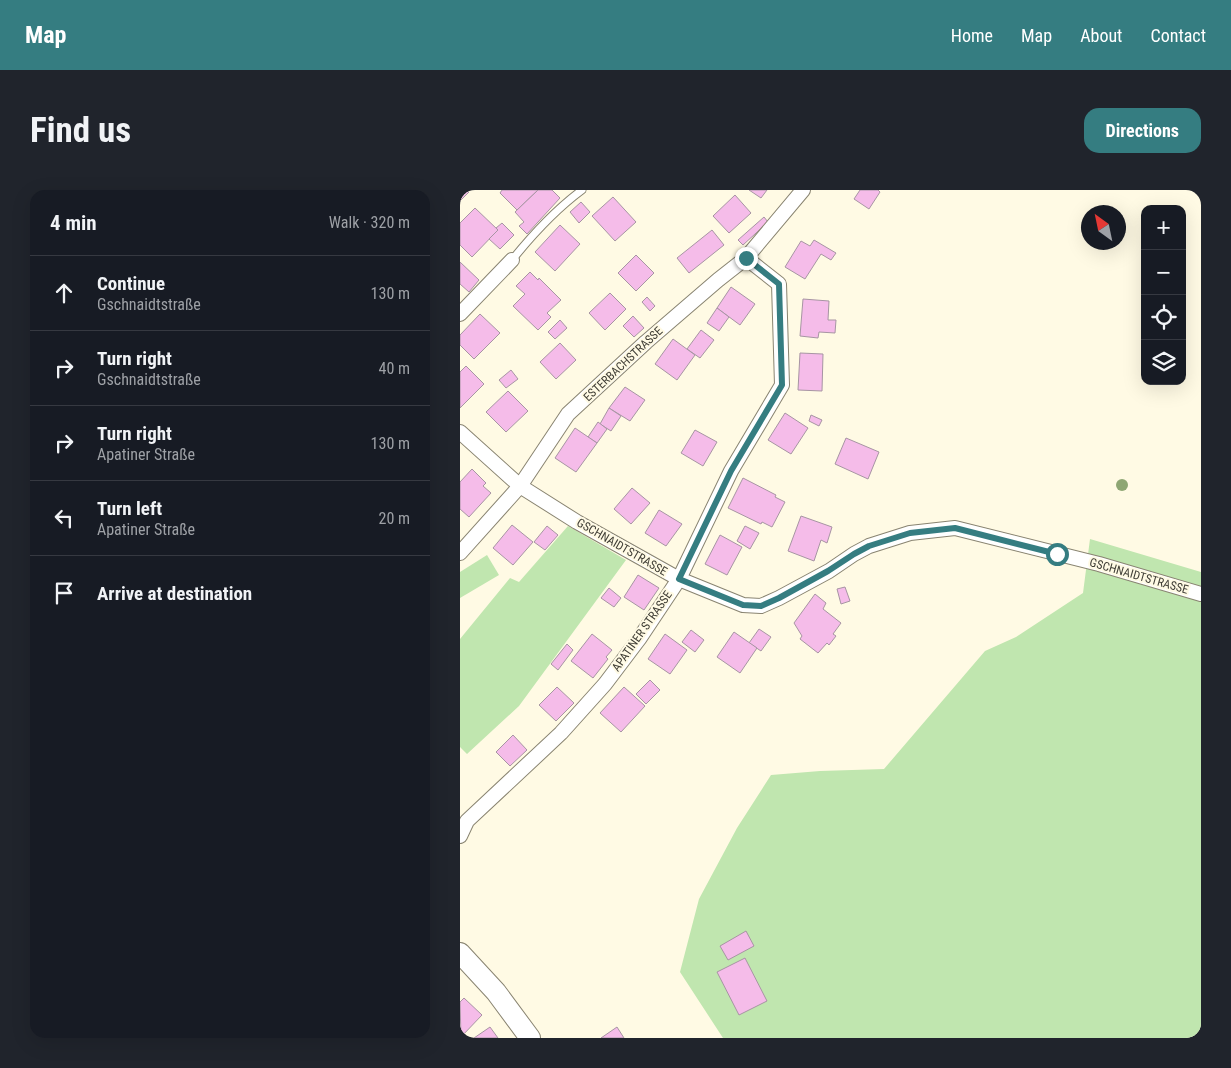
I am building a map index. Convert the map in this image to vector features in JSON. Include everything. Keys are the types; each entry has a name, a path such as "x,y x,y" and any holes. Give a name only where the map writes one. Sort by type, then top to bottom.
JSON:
{"main road":[{"path":"460,954 496,992 530,1038"}],"street":[{"name":"ESTERBACHSTRASSE","path":"460,553 520,486 568,414 667,324 746,258 803,190"},
{"name":"APATINER STRASSE","path":"460,836 467,821 561,733 605,684 639,639 679,579 731,471 782,385 779,284 746,258"},
{"path":"460,314 512,260"},
{"name":"GSCHNAIDTSTRASSE","path":"460,432 520,486 577,522 679,579 743,605 761,606 788,594 869,546 910,533 955,528 1099,564 1201,594"}],"lane":[{"path":"512,260 534,233 560,207 582,190"}],"green space":[{"path":"568,526 626,560 519,706 467,754 460,747 460,639 510,578 519,582"},
{"path":"1090,539 1201,572 1201,1038 723,1038 680,972 699,899 737,828 771,775 884,769 985,651 1016,637 1083,593"},
{"path":"487,555 499,575 460,598 460,572"}],"building":[{"path":"460,190 469,192 460,201"},
{"path":"502,190 538,190 517,210 500,193"},
{"path":"538,190 552,190 560,198 527,234 519,226 524,222 515,212"},
{"path":"749,190 767,190 761,198"},
{"path":"860,190 878,190 880,192 869,209 854,199"},
{"path":"735,195 751,213 729,233 713,216"},
{"path":"613,197 636,222 615,241 592,216"},
{"path":"581,202 590,212 579,223 570,212"},
{"path":"475,208 498,230 472,257 460,245 460,223"},
{"path":"764,217 768,222 743,245 738,240"},
{"path":"502,223 514,235 500,249 489,239 498,230 496,228"},
{"path":"560,225 580,244 555,271 535,252"},
{"path":"712,230 724,245 689,273 677,258"},
{"path":"814,240 836,253 831,260 821,254 805,279 785,267 801,241 810,246"},
{"path":"636,255 654,273 636,291 618,273"},
{"path":"460,262 479,280 469,292 460,284"},
{"path":"530,272 538,280 539,278 561,300 547,313 551,317 538,330 513,306 525,294 516,286"},
{"path":"731,287 755,304 740,325 717,308"},
{"path":"610,293 626,309 605,330 589,313"},
{"path":"647,297 655,306 650,311 642,302"},
{"path":"803,299 829,301 828,320 836,320 835,333 819,332 818,338 800,336"},
{"path":"717,308 729,317 719,331 707,323"},
{"path":"480,314 500,333 474,359 460,345 460,335"},
{"path":"633,316 644,328 634,337 623,326"},
{"path":"560,320 567,328 555,339 548,332"},
{"path":"701,330 714,340 700,358 687,349"},
{"path":"673,339 695,355 677,380 655,364"},
{"path":"560,343 576,360 556,379 540,362"},
{"path":"800,353 823,354 822,391 798,390"},
{"path":"466,366 484,384 460,408 460,372"},
{"path":"511,370 518,379 506,388 499,380"},
{"path":"625,387 645,400 630,421 609,408"},
{"path":"508,391 528,411 506,432 486,412"},
{"path":"609,408 621,416 611,431 600,424"},
{"path":"785,413 808,428 791,454 768,440"},
{"path":"811,415 822,420 819,426 809,421"},
{"path":"598,422 607,429 597,443 588,437"},
{"path":"575,428 597,443 576,472 555,458"},
{"path":"695,430 717,442 703,466 681,453"},
{"path":"846,438 879,452 868,479 835,464"},
{"path":"472,469 486,483 483,486 491,493 469,517 460,509 460,482"},
{"path":"743,478 776,495 775,497 785,502 772,527 762,522 761,524 728,508"},
{"path":"632,488 650,503 631,524 614,509"},
{"path":"659,510 682,524 666,546 645,533"},
{"path":"801,516 832,527 827,543 821,540 814,561 788,551"},
{"path":"512,525 533,542 513,565 493,548"},
{"path":"547,526 558,535 545,550 534,542"},
{"path":"745,526 759,533 750,549 737,541"},
{"path":"720,535 742,547 727,575 705,564"},
{"path":"638,575 659,588 644,610 624,597"},
{"path":"845,587 850,601 841,604 837,589"},
{"path":"609,588 621,598 614,607 601,598"},
{"path":"815,594 826,603 823,609 841,623 833,634 836,636 829,645 827,643 818,653 800,639 802,636 794,623"},
{"path":"759,629 771,637 761,651 749,643"},
{"path":"691,630 704,640 695,652 682,642"},
{"path":"734,632 757,648 740,673 717,657"},
{"path":"592,634 612,650 606,657 608,659 593,678 571,661"},
{"path":"665,634 687,650 670,674 648,659"},
{"path":"567,644 573,650 558,670 551,664"},
{"path":"650,680 660,690 646,704 636,694"},
{"path":"557,687 574,703 556,721 539,705"},
{"path":"624,687 645,706 621,732 600,713"},
{"path":"513,735 527,750 510,766 496,752"},
{"path":"746,931 754,946 728,960 720,946"},
{"path":"745,958 767,1001 739,1015 717,972"},
{"path":"464,998 482,1015 461,1037 460,1002"},
{"path":"490,1027 498,1038 474,1038"},
{"path":"617,1027 624,1038 601,1038"}],"route":[{"path":"746,258 779,284 782,385 731,471 679,579 743,605 761,606 828,571 869,546 910,533 955,528 1057,554"}]}
